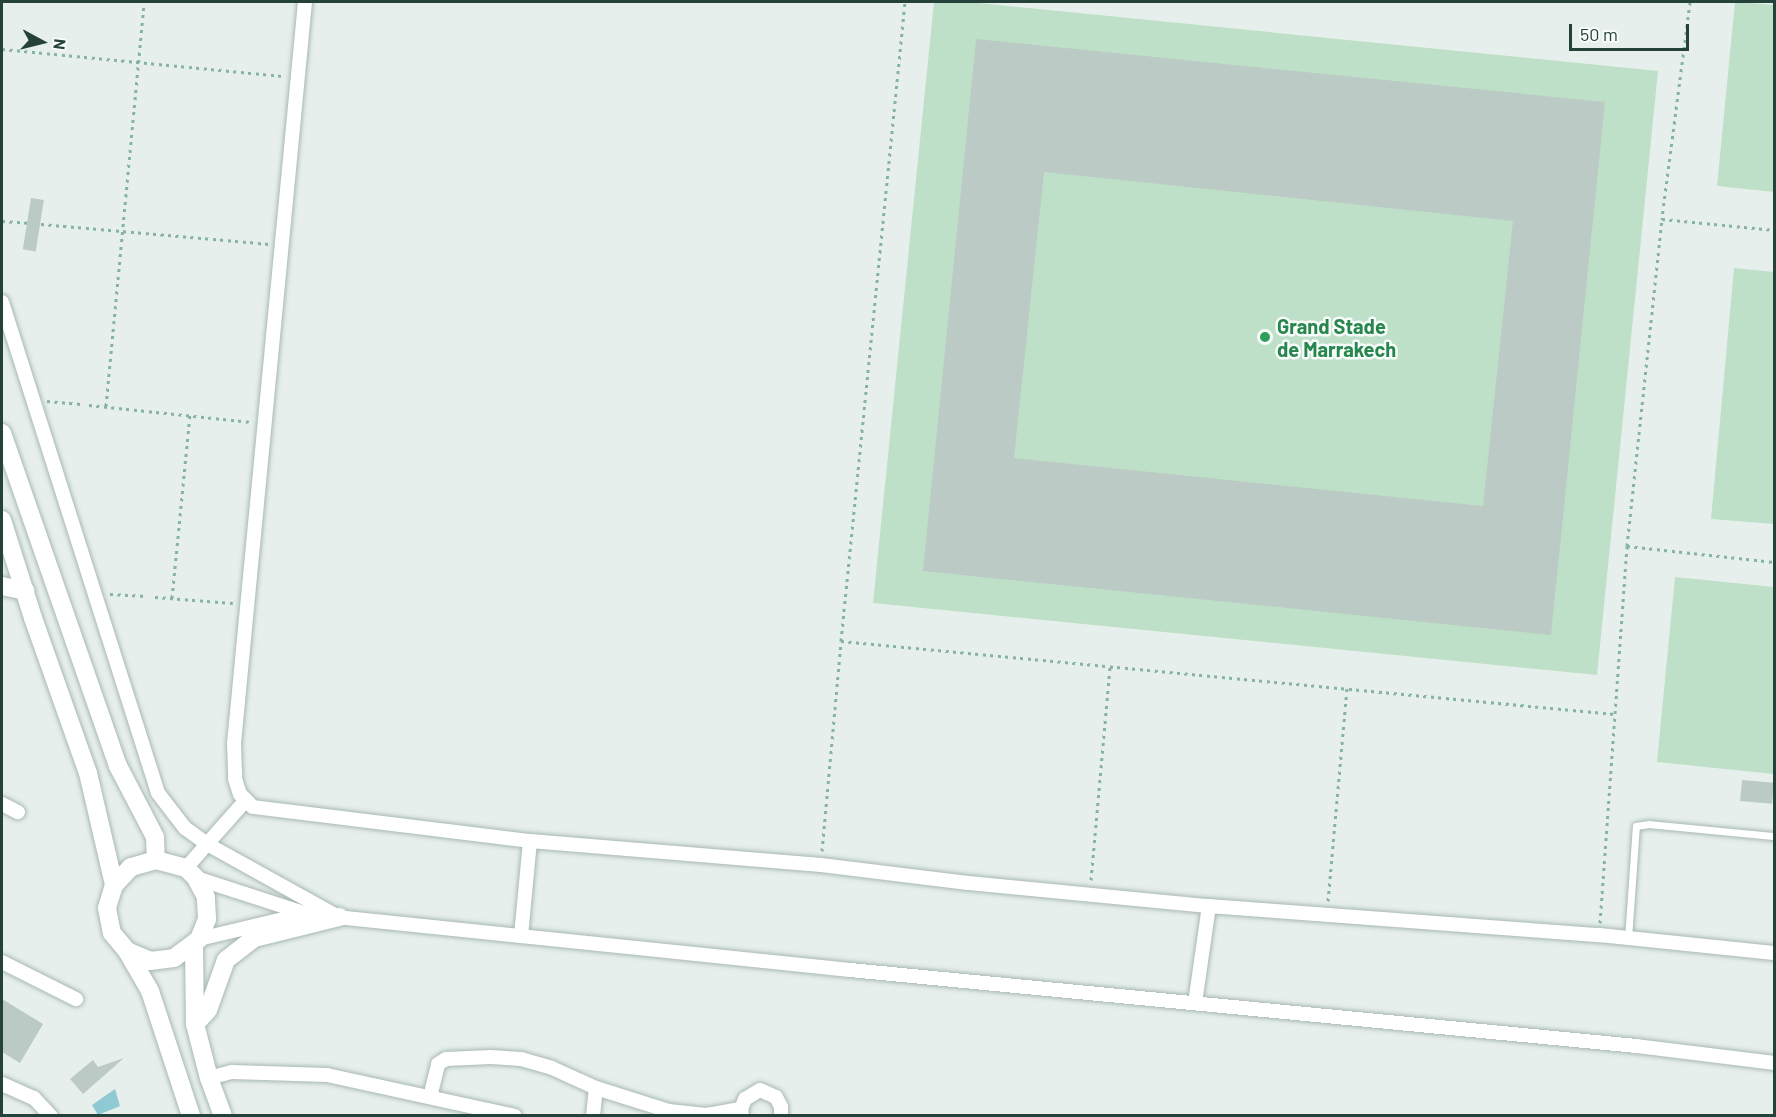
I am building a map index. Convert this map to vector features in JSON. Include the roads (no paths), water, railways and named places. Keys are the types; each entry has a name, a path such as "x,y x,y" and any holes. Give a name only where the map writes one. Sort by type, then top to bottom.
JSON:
{"street":[{"path":"305,2 233,759 240,794 253,807 530,841 821,865 1089,895 1599,935 1774,953"},
{"path":"2,303 158,793 184,828 207,844 339,917"},
{"path":"2,433 118,766 155,837 156,860"},
{"path":"2,520 88,773 114,885"},
{"path":"2,586 25,591"},
{"path":"191,873 207,844 246,800"},
{"path":"2,804 18,812"},
{"path":"521,936 530,841"},
{"path":"191,1116 150,991 128,951 112,933 108,916 107,908 114,885 131,867 156,860 307,914 1636,1046 1774,1063"},
{"path":"191,873 206,897 207,919 197,942 195,1024 209,1078 223,1116"},
{"path":"1195,1003 1209,906"},
{"path":"128,951 150,961 174,958 197,942 307,914"},
{"path":"195,1024 208,1010 226,960 254,938 339,917"},
{"path":"2,962 76,999"},
{"path":"430,1097 438,1065 446,1059 521,1059 552,1068 596,1088 669,1111 706,1115 741,1113 748,1095 766,1091 780,1102 781,1116"},
{"path":"209,1078 232,1072 327,1075 515,1116"},
{"path":"2,1084 34,1098 51,1116"},
{"path":"593,1116 596,1088"}],"lane":[{"path":"1628,939 1636,826 1649,824 1774,836"}],"water":[{"path":"115,1089 120,1106 98,1115 92,1105"}],"place":[{"name":"Grand Stade de Marrakech","path":"1265,337"}]}
